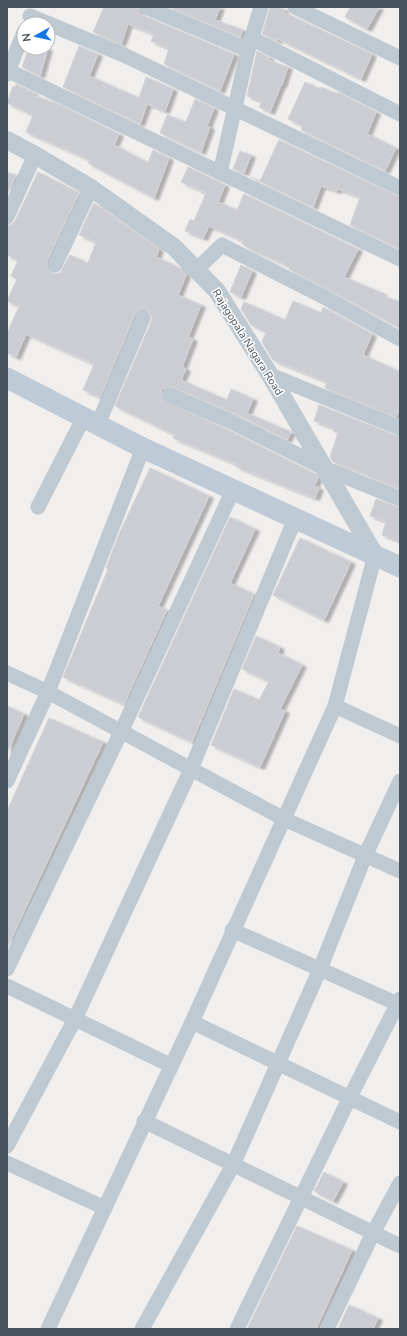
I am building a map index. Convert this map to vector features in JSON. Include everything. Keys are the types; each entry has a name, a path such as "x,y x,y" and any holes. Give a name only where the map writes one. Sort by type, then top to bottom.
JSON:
{"main road":[{"path":"7,378 143,448 400,567"}],"street":[{"path":"146,7 250,44 400,114"},
{"path":"220,173 234,109 260,7"},
{"path":"295,7 400,58"},
{"path":"56,26 124,55 400,188"},
{"path":"16,52 8,73 400,259"},
{"name":"Rajagopala Nagara Road","path":"7,140 91,188 174,247 218,291 270,375 375,555"},
{"path":"7,217 35,155"},
{"path":"55,265 91,188"},
{"path":"196,270 222,245 324,297 400,339"},
{"path":"38,507 91,421 143,318"},
{"path":"270,375 400,428"},
{"path":"169,395 234,423 324,468 400,499"},
{"path":"7,781 48,692 143,448"},
{"path":"7,969 121,732 233,490"},
{"path":"7,1146 75,1019 191,769 295,519"},
{"path":"48,1329 170,1065 192,1022 232,930 335,706 375,555"},
{"path":"7,673 48,692 284,819 400,871"},
{"path":"335,706 400,736"},
{"path":"142,1329 233,1165 320,969 365,856 400,781"},
{"path":"232,930 399,1002 350,1098 237,1329"},
{"path":"7,986 170,1065"},
{"path":"192,1022 400,1122"},
{"path":"144,1121 400,1246"},
{"path":"7,1163 105,1208"},
{"path":"327,1329 373,1233 400,1183"}],"building":[{"path":"104,7 137,7 142,15 234,54 220,91 164,64 169,48 151,41 154,34 128,24 121,44 93,32"},
{"path":"169,7 220,7 215,20 243,30 240,37"},
{"path":"270,7 284,9 283,12 372,54 361,79 278,39 277,41 262,34"},
{"path":"350,7 379,7 367,29 345,17"},
{"path":"79,46 98,54 89,76 139,98 146,77 173,89 165,111 147,104 140,124 63,87"},
{"path":"257,51 270,58 268,60 288,67 270,112 259,107 262,101 247,96"},
{"path":"26,56 46,56 40,76 22,67"},
{"path":"305,82 320,89 321,87 337,94 338,92 376,112 367,134 396,148 385,171 301,130 303,126 288,119"},
{"path":"16,84 34,93 33,95 56,103 119,134 114,145 148,163 153,150 169,158 154,198 88,163 90,160 26,132 33,115 7,103 13,86 15,87"},
{"path":"195,99 214,108 207,126 210,127 201,152 160,133 167,115 186,122"},
{"path":"279,140 400,197 400,249 350,225 360,197 338,189 337,191 321,186 313,207 251,177 260,181"},
{"path":"240,151 251,155 244,173 233,169"},
{"path":"188,167 225,185 218,202 237,210 244,194 358,249 344,277 382,293 381,295 400,302 400,328 289,269 290,267 248,248 242,244 243,241 209,226 203,238 185,231 190,219 194,221 206,193 181,182"},
{"path":"7,172 16,175 7,195"},
{"path":"38,172 79,193 47,261 48,270 55,274 60,273 70,255 88,263 96,242 79,235 94,203 159,249 156,257 180,268 186,275 178,295 201,305 188,337 193,339 182,367 186,369 181,380 227,400 231,389 253,399 247,413 291,432 287,440 238,415 172,387 164,388 161,391 162,400 230,431 315,474 318,478 314,486 319,488 315,498 235,466 236,464 173,438 175,435 115,406 151,322 152,317 147,310 142,309 135,314 100,397 83,390 94,364 26,334 16,357 7,353 7,334 19,306 7,301 17,279 11,276 18,260 7,255 7,226 15,221"},
{"path":"241,265 252,271 241,297 230,292"},
{"path":"293,301 321,313 323,307 372,334 363,355 400,372 400,408 396,417 325,388 327,382 273,360 262,342 266,332 251,325 241,309 244,302 285,320"},
{"path":"319,405 400,437 400,489 367,476 367,474 333,462 330,457 338,433 333,431 334,428 314,421"},
{"path":"150,468 209,496 158,606 167,610 124,704 63,677 108,569 106,568 119,534"},
{"path":"376,499 400,508 400,541 382,535 386,521 370,516"},
{"path":"230,517 255,529 230,583 254,594 192,742 138,717"},
{"path":"300,538 351,562 324,620 273,595"},
{"path":"256,636 280,647 278,653 302,665 280,709 285,711 260,767 211,745 234,689 259,700 269,681 242,669"},
{"path":"7,706 24,714 7,753"},
{"path":"49,718 103,742 7,948 7,811"},
{"path":"324,1172 343,1182 333,1201 314,1191"},
{"path":"297,1226 352,1250 316,1329 247,1329"},
{"path":"349,1305 378,1318 373,1329 338,1329"}]}
